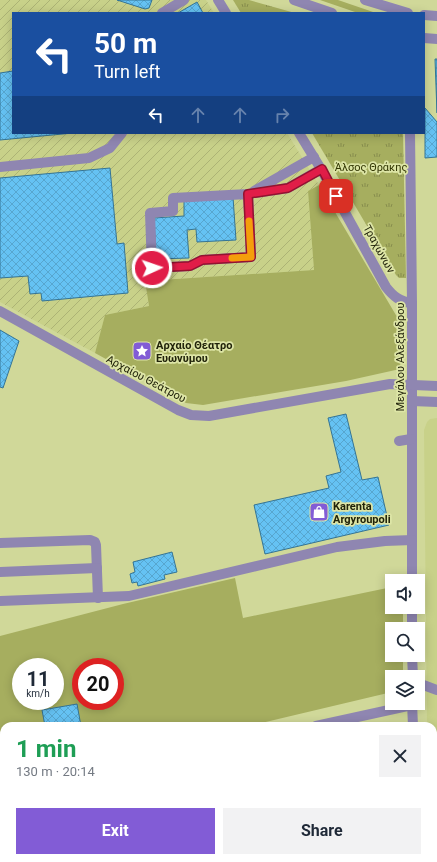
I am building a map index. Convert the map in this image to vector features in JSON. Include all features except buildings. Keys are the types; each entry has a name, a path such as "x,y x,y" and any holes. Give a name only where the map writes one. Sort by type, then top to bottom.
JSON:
{"street":[{"path":"164,12 184,0"},
{"path":"218,0 225,12"},
{"path":"294,0 329,12"},
{"path":"365,0 384,3 406,12"},
{"path":"425,15 437,16"},
{"path":"425,38 437,39"},
{"path":"0,166 89,158 110,148 121,134"},
{"name":"Τραχώνων","path":"300,134 322,169 386,287 398,299 404,302 412,303"},
{"name":"Μεγάλου Αλεξάνδρου","path":"410,134 412,303 412,574"},
{"path":"248,194 314,157"},
{"path":"248,194 251,257 202,260 190,266 152,268 150,213 174,211 173,198 248,194 288,188 322,169"},
{"name":"Αρχαίου Θεάτρου","path":"0,311 160,401 191,415 209,416 390,384 437,386"},
{"path":"412,401 437,402"},
{"path":"399,441 411,439"},
{"path":"0,543 90,540 95,542 98,598"},
{"path":"0,601 116,598 140,594 337,547 380,541 412,540"},
{"path":"0,572 97,568"},
{"path":"425,686 437,690"},
{"path":"333,722 386,710"},
{"path":"412,710 413,722"}],"shaded area":[{"path":"0,0 206,0 213,12 12,12 12,134 288,134 319,185 308,191 314,270 145,281 149,306 105,315 95,353 0,302"},
{"path":"437,418 437,722 427,722 424,430 430,419"}],"green space":[{"path":"233,0 249,0 291,12 240,12"},
{"path":"320,0 338,0 373,12 355,12"},
{"name":"Άλσος Θράκης","path":"313,134 403,134 406,278 399,278"},
{"path":"319,185 403,327 400,369 346,381 203,405 186,403 95,353 105,315 149,306 145,281 314,270 308,191"},
{"path":"235,578 243,618 385,588 385,614 403,614 403,622 385,622 385,662 403,662 403,670 385,670 385,694 266,722 0,722 0,636 123,604"}],"slow traffic":[{"path":"232,258 251,257 249,221"}],"place":[{"name":"Αρχαίο Θέατρο Ευωνύμου","path":"142,351"},
{"name":"Karenta Argyroupoli","path":"319,512"}],"route":[{"path":"152,268 190,266 202,260 251,257 248,194 288,188 322,169 336,196"}]}
